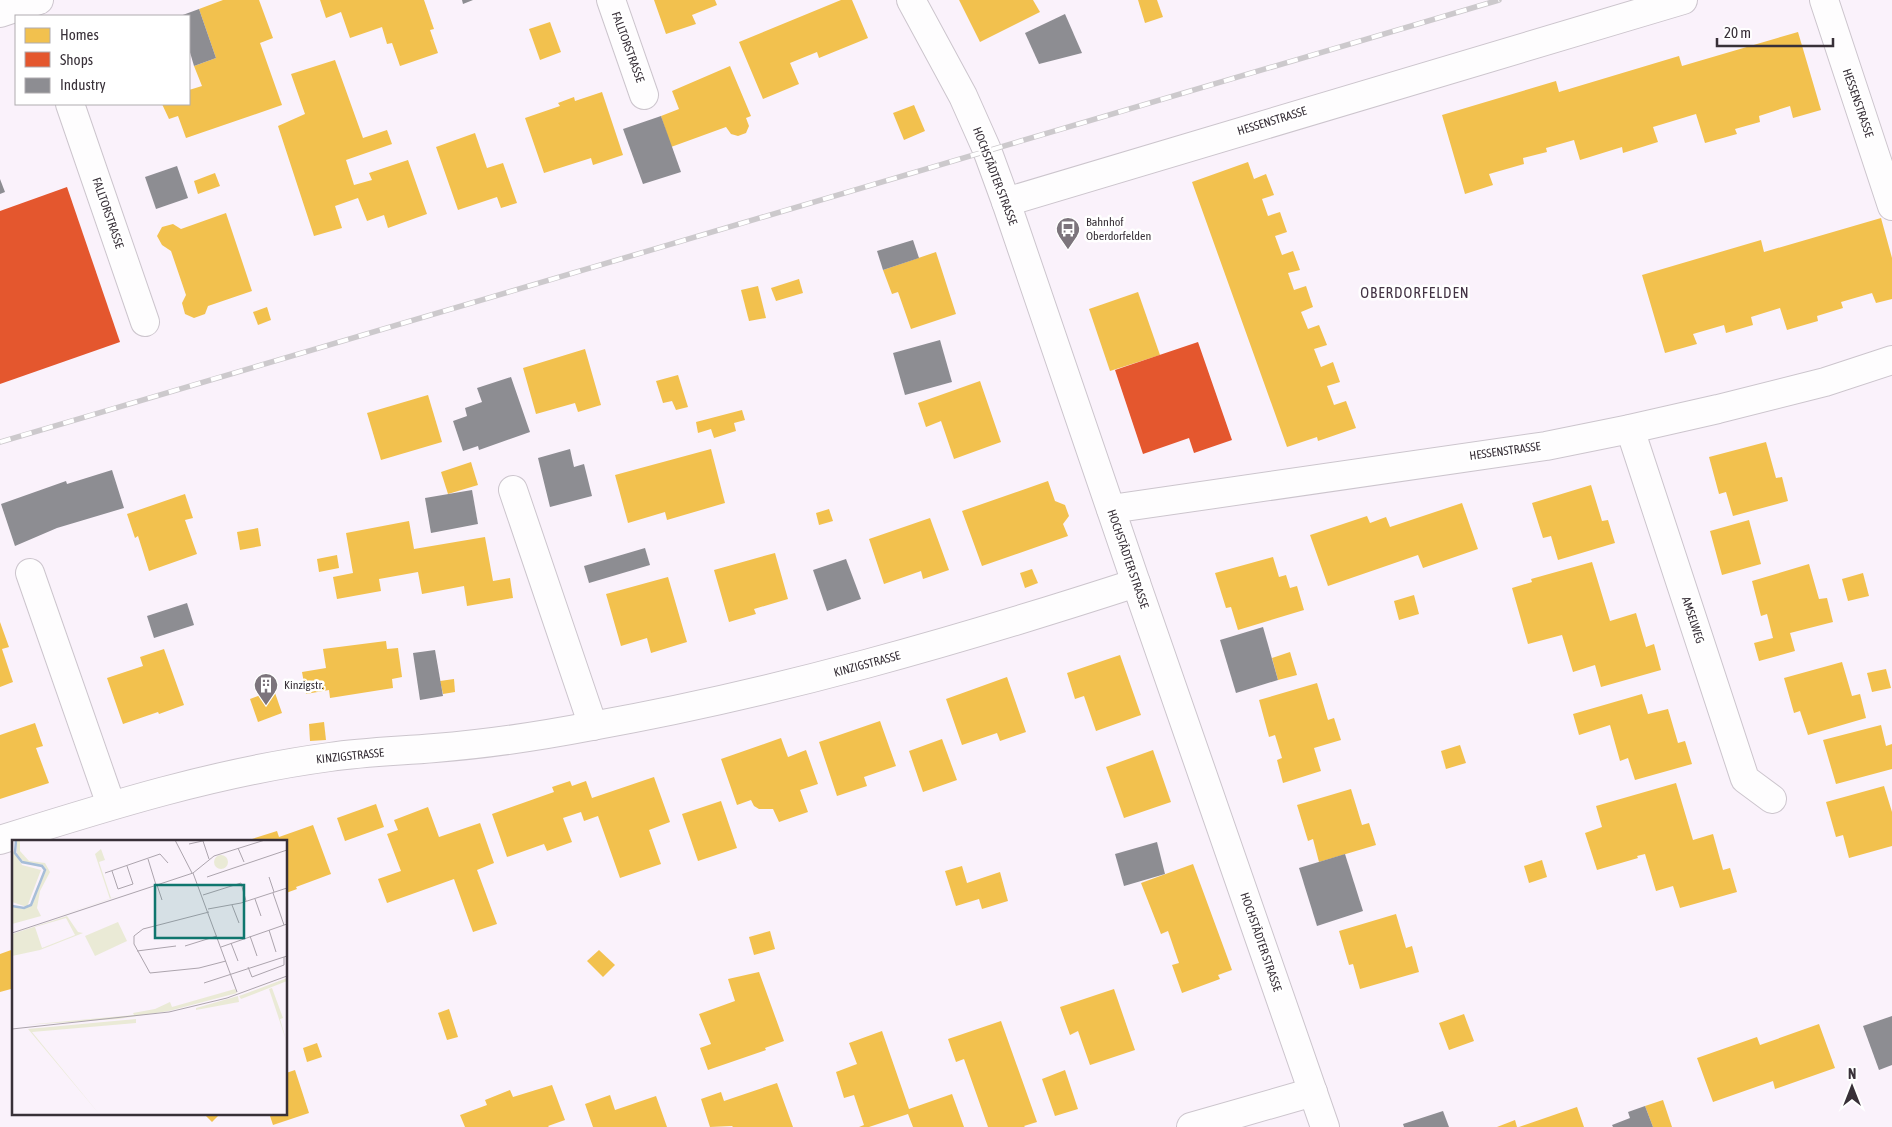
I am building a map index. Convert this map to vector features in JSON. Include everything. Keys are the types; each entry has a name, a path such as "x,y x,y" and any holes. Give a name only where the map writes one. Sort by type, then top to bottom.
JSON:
{"street":[{"name":"FALLTORSTRASSE","path":"611,0 644,95"},
{"name":"HOCHSTÄDTER STRASSE","path":"911,0 966,103 987,150 1325,1127"},
{"name":"HESSENSTRASSE","path":"1006,202 1683,0"},
{"name":"HESSENSTRASSE","path":"1824,0 1892,206"},
{"name":"FALLTORSTRASSE","path":"70,105 145,322"},
{"name":"HESSENSTRASSE","path":"1111,508 1546,446 1630,429 1825,382 1892,360"},
{"name":"AMSELWEG","path":"1630,429 1746,779 1772,799"},
{"path":"513,490 593,726"},
{"path":"30,573 111,805"},
{"name":"KINZIGSTRASSE","path":"0,840 111,805 201,783 328,757 491,742 593,726 680,709 884,660 1002,626 1136,583"},
{"path":"1191,1127 1313,1092"}],"building: Homes":[{"path":"223,0 259,0 273,38 260,43 282,105 186,138 178,116 169,119 162,105 190,105 190,90 202,86 194,66 216,58 199,9"},
{"path":"320,0 424,0 434,29 430,30 438,53 400,66 392,43 387,44 382,27 350,38 341,12 326,18"},
{"path":"654,0 715,0 717,5 692,15 696,24 666,34"},
{"path":"841,0 852,0 868,38 819,58 817,52 790,63 799,84 763,99 739,42"},
{"path":"959,0 1033,0 1040,12 980,42"},
{"path":"1138,0 1157,0 1163,17 1145,23"},
{"path":"550,22 561,52 540,60 529,29"},
{"path":"1798,32 1821,110 1793,118 1790,106 1759,116 1760,122 1735,129 1737,134 1705,143 1696,114 1653,127 1658,142 1623,153 1622,147 1580,160 1574,140 1546,148 1547,152 1523,158 1524,164 1489,174 1493,185 1465,194 1442,115 1556,81 1559,92 1679,56 1682,66"},
{"path":"335,60 363,138 387,130 392,144 346,160 354,185 372,180 369,173 408,160 427,214 388,228 384,215 367,221 358,198 335,206 342,228 314,236 278,126 305,114 291,74"},
{"path":"730,66 751,116 746,118 749,126 746,133 738,136 731,134 726,127 671,147 661,116 679,109 672,91"},
{"path":"602,92 623,155 593,165 591,158 544,173 525,118 560,106 558,103 574,97 575,101"},
{"path":"914,105 925,131 904,140 893,113"},
{"path":"475,133 487,168 503,163 517,203 501,208 497,197 458,210 436,147"},
{"path":"1248,162 1254,179 1266,174 1274,195 1262,199 1268,216 1280,212 1287,232 1275,236 1282,255 1293,251 1300,270 1288,273 1294,290 1306,286 1313,307 1301,312 1308,329 1319,325 1327,345 1314,349 1321,367 1333,362 1340,382 1327,386 1334,405 1346,401 1356,428 1318,441 1317,437 1287,447 1192,182"},
{"path":"215,173 220,186 198,194 194,181"},
{"path":"226,213 252,291 208,306 205,314 194,318 185,314 182,303 186,295 171,251 162,245 157,236 162,227 173,224 181,229"},
{"path":"1881,218 1892,258 1892,299 1876,303 1872,293 1841,302 1843,308 1817,316 1818,321 1787,330 1780,308 1751,317 1753,325 1726,333 1724,325 1693,334 1697,344 1665,353 1642,275 1761,240 1764,252"},
{"path":"936,252 956,314 911,329 898,292 892,294 883,270"},
{"path":"799,279 803,293 776,301 771,288"},
{"path":"758,286 766,318 749,321 741,290"},
{"path":"1138,292 1160,355 1110,371 1089,309"},
{"path":"267,307 271,320 258,325 253,312"},
{"path":"585,349 601,405 578,412 575,403 536,414 523,368"},
{"path":"678,375 688,407 676,410 672,401 663,403 656,381"},
{"path":"980,381 1001,442 954,459 941,421 926,427 918,403"},
{"path":"428,395 442,442 381,460 367,413"},
{"path":"742,410 745,420 734,423 736,431 714,438 711,429 698,433 696,422"},
{"path":"1766,442 1776,478 1782,477 1788,501 1733,516 1726,492 1719,494 1709,457"},
{"path":"711,449 725,503 667,520 665,512 628,523 615,475"},
{"path":"471,462 478,485 448,494 441,472"},
{"path":"1048,481 1055,501 1065,505 1069,516 1063,524 1068,536 982,566 962,511"},
{"path":"1591,485 1602,521 1608,520 1615,543 1558,560 1551,536 1543,538 1532,503"},
{"path":"185,494 193,518 185,520 197,554 149,571 138,536 135,538 127,514"},
{"path":"1462,503 1478,549 1423,568 1418,555 1328,586 1310,535 1367,516 1370,523 1386,517 1390,527"},
{"path":"829,509 833,521 819,525 816,513"},
{"path":"930,518 949,570 923,579 921,571 884,584 869,539"},
{"path":"1749,520 1761,564 1722,575 1710,531"},
{"path":"409,521 414,549 485,537 493,581 510,578 513,598 467,606 464,586 422,594 418,572 379,579 381,591 337,599 333,577 353,573 346,533"},
{"path":"258,528 261,546 240,550 237,532"},
{"path":"775,553 788,599 754,609 756,614 729,622 714,570"},
{"path":"337,555 339,568 319,572 317,559"},
{"path":"1273,557 1279,577 1286,575 1290,588 1297,586 1304,610 1238,630 1231,607 1226,608 1215,573"},
{"path":"1592,562 1610,621 1636,613 1646,647 1654,644 1661,670 1601,687 1595,665 1573,672 1562,635 1528,644 1512,588 1532,582 1531,579"},
{"path":"1809,564 1819,599 1827,598 1833,622 1790,633 1795,651 1759,661 1754,643 1773,638 1767,614 1761,616 1752,581"},
{"path":"1032,569 1038,583 1025,588 1020,573"},
{"path":"1863,573 1869,596 1848,601 1842,579"},
{"path":"668,577 687,642 651,653 647,638 621,646 606,594"},
{"path":"1414,595 1419,614 1399,620 1394,601"},
{"path":"0,622 9,647 2,649 13,682 0,687"},
{"path":"386,641 387,649 398,648 402,677 392,679 393,688 330,698 329,690 306,694 302,672 326,668 323,649"},
{"path":"164,649 184,705 123,724 107,678 143,666 140,657"},
{"path":"1290,652 1297,675 1278,680 1272,658"},
{"path":"1120,655 1141,715 1096,731 1084,696 1075,699 1067,673"},
{"path":"1842,662 1852,696 1860,694 1866,718 1808,735 1800,711 1794,713 1784,678"},
{"path":"1886,669 1891,688 1872,692 1867,673"},
{"path":"1007,677 1026,732 1000,741 997,733 962,745 946,699"},
{"path":"454,679 455,692 443,694 440,681"},
{"path":"1317,683 1328,720 1334,718 1341,740 1314,748 1321,771 1283,783 1277,760 1282,758 1275,735 1269,737 1259,700"},
{"name":"Kinzigstr.","path":"274,690 282,713 258,722 250,699"},
{"path":"1642,694 1648,714 1668,709 1678,743 1685,741 1692,764 1635,780 1628,758 1620,761 1610,725 1579,735 1573,714"},
{"path":"880,721 896,766 864,777 867,786 837,796 819,742"},
{"path":"324,722 326,740 310,741 309,724"},
{"path":"35,723 43,746 36,748 49,783 0,799 0,735"},
{"path":"1881,725 1886,746 1892,744 1892,769 1836,784 1823,740"},
{"path":"781,738 788,757 806,750 818,784 800,790 808,812 779,822 773,809 759,809 754,806 751,800 737,805 721,759"},
{"path":"942,739 957,780 923,792 909,751"},
{"path":"1460,745 1466,763 1446,769 1441,751"},
{"path":"1153,750 1171,802 1124,818 1106,767"},
{"path":"654,777 670,822 649,830 661,864 620,878 598,816 584,821 581,812 563,818 572,842 547,851 544,844 507,857 492,814 554,792 552,787 570,781 572,786 586,781 592,798"},
{"path":"1676,783 1693,840 1713,834 1723,870 1730,868 1737,892 1680,908 1673,886 1656,891 1645,854 1637,856 1638,858 1597,870 1585,833 1602,827 1596,806"},
{"path":"1884,786 1892,812 1892,846 1849,858 1843,835 1836,837 1826,802"},
{"path":"1351,789 1362,825 1369,823 1376,845 1319,862 1313,839 1308,841 1297,805"},
{"path":"721,801 737,848 698,861 682,814"},
{"path":"376,804 384,827 345,841 337,818"},
{"path":"428,807 439,837 480,823 494,863 477,870 497,924 473,932 454,879 387,903 378,879 401,871 387,834 398,830 394,820"},
{"path":"313,825 331,874 296,887 297,889 288,892 288,840 252,839 277,831 279,837"},
{"path":"1542,860 1547,877 1529,883 1524,866"},
{"path":"1193,864 1232,970 1218,975 1220,979 1182,993 1172,965 1179,963 1168,931 1161,934 1141,883"},
{"path":"962,866 967,883 1000,872 1008,901 982,909 979,899 956,906 945,871"},
{"path":"1396,914 1406,948 1412,946 1419,972 1360,989 1353,964 1349,965 1339,931"},
{"path":"770,931 775,949 754,955 749,937"},
{"path":"12,950 12,993 11,989 0,992 0,954"},
{"path":"599,950 615,965 603,977 587,961"},
{"path":"759,972 784,1041 765,1048 766,1050 708,1070 700,1048 711,1044 699,1014 735,1001 728,979"},
{"path":"1114,989 1135,1050 1090,1065 1078,1031 1070,1035 1060,1007"},
{"path":"449,1009 458,1037 447,1040 438,1013"},
{"path":"1464,1014 1474,1041 1449,1050 1439,1023"},
{"path":"1001,1021 1037,1122 1025,1127 988,1127 964,1059 956,1062 948,1039"},
{"path":"1819,1024 1835,1068 1775,1089 1773,1081 1713,1102 1697,1058 1757,1037 1760,1045"},
{"path":"882,1031 909,1109 952,1094 964,1127 913,1127 908,1114 869,1127 859,1127 864,1125 854,1095 844,1098 836,1072 857,1064 849,1043"},
{"path":"317,1043 322,1057 307,1062 303,1048"},
{"path":"295,1070 309,1113 273,1125 269,1114 288,1114 288,1072"},
{"path":"1065,1070 1078,1109 1055,1116 1042,1079"},
{"path":"777,1083 793,1127 710,1127 701,1099 721,1092 724,1101"},
{"path":"552,1085 565,1120 549,1127 465,1127 460,1115 487,1105 485,1100 510,1090 513,1097"},
{"path":"610,1095 615,1110 656,1096 667,1127 593,1127 585,1104"},
{"path":"1663,1100 1672,1127 1653,1127 1645,1106"},
{"path":"1577,1107 1584,1127 1519,1127"},
{"path":"204,1114 220,1114 212,1122"},
{"path":"1515,1120 1517,1127 1497,1127"}],"building: Shops":[{"path":"67,187 120,342 0,384 0,211"},
{"path":"1198,342 1232,440 1194,453 1189,438 1143,454 1115,370"}],"building: Industry":[{"path":"462,0 473,0 463,4"},
{"path":"199,9 216,58 194,66 190,52 190,15 183,15"},
{"path":"1065,14 1082,53 1039,64 1025,33"},
{"path":"661,116 681,172 643,184 623,129"},
{"path":"177,166 188,198 156,209 145,177"},
{"path":"0,179 5,192 0,194"},
{"path":"913,240 919,258 883,270 877,251"},
{"path":"940,340 952,382 905,395 893,353"},
{"path":"511,377 530,432 479,450 478,446 463,451 453,421 467,416 465,408 482,402 477,388"},
{"path":"570,449 574,467 584,464 592,496 550,507 538,458"},
{"path":"112,470 124,508 57,528 15,546 1,504 66,481 67,484"},
{"path":"472,490 478,524 431,533 425,498"},
{"path":"645,548 650,565 589,583 584,566"},
{"path":"846,559 861,599 827,611 813,570"},
{"path":"187,603 194,625 154,638 147,616"},
{"path":"1263,627 1278,680 1236,693 1220,640"},
{"path":"435,650 443,696 420,700 413,653"},
{"path":"1157,842 1165,874 1124,886 1115,854"},
{"path":"1345,854 1363,911 1317,926 1299,868"},
{"path":"1892,1016 1892,1065 1879,1070 1863,1026"},
{"path":"1645,1106 1653,1127 1613,1127 1612,1125 1630,1118 1628,1112"},
{"path":"1443,1111 1449,1127 1404,1127 1403,1124"}],"railway":[{"path":"0,442 1499,0"}],"place":[{"name":"Bahnhof Oberdorfelden","path":"1068,250"},
{"name":"Kinzigstr.","path":"266,706"}],"district":[{"name":"OBERDORFELDEN","path":"1415,292"}]}
